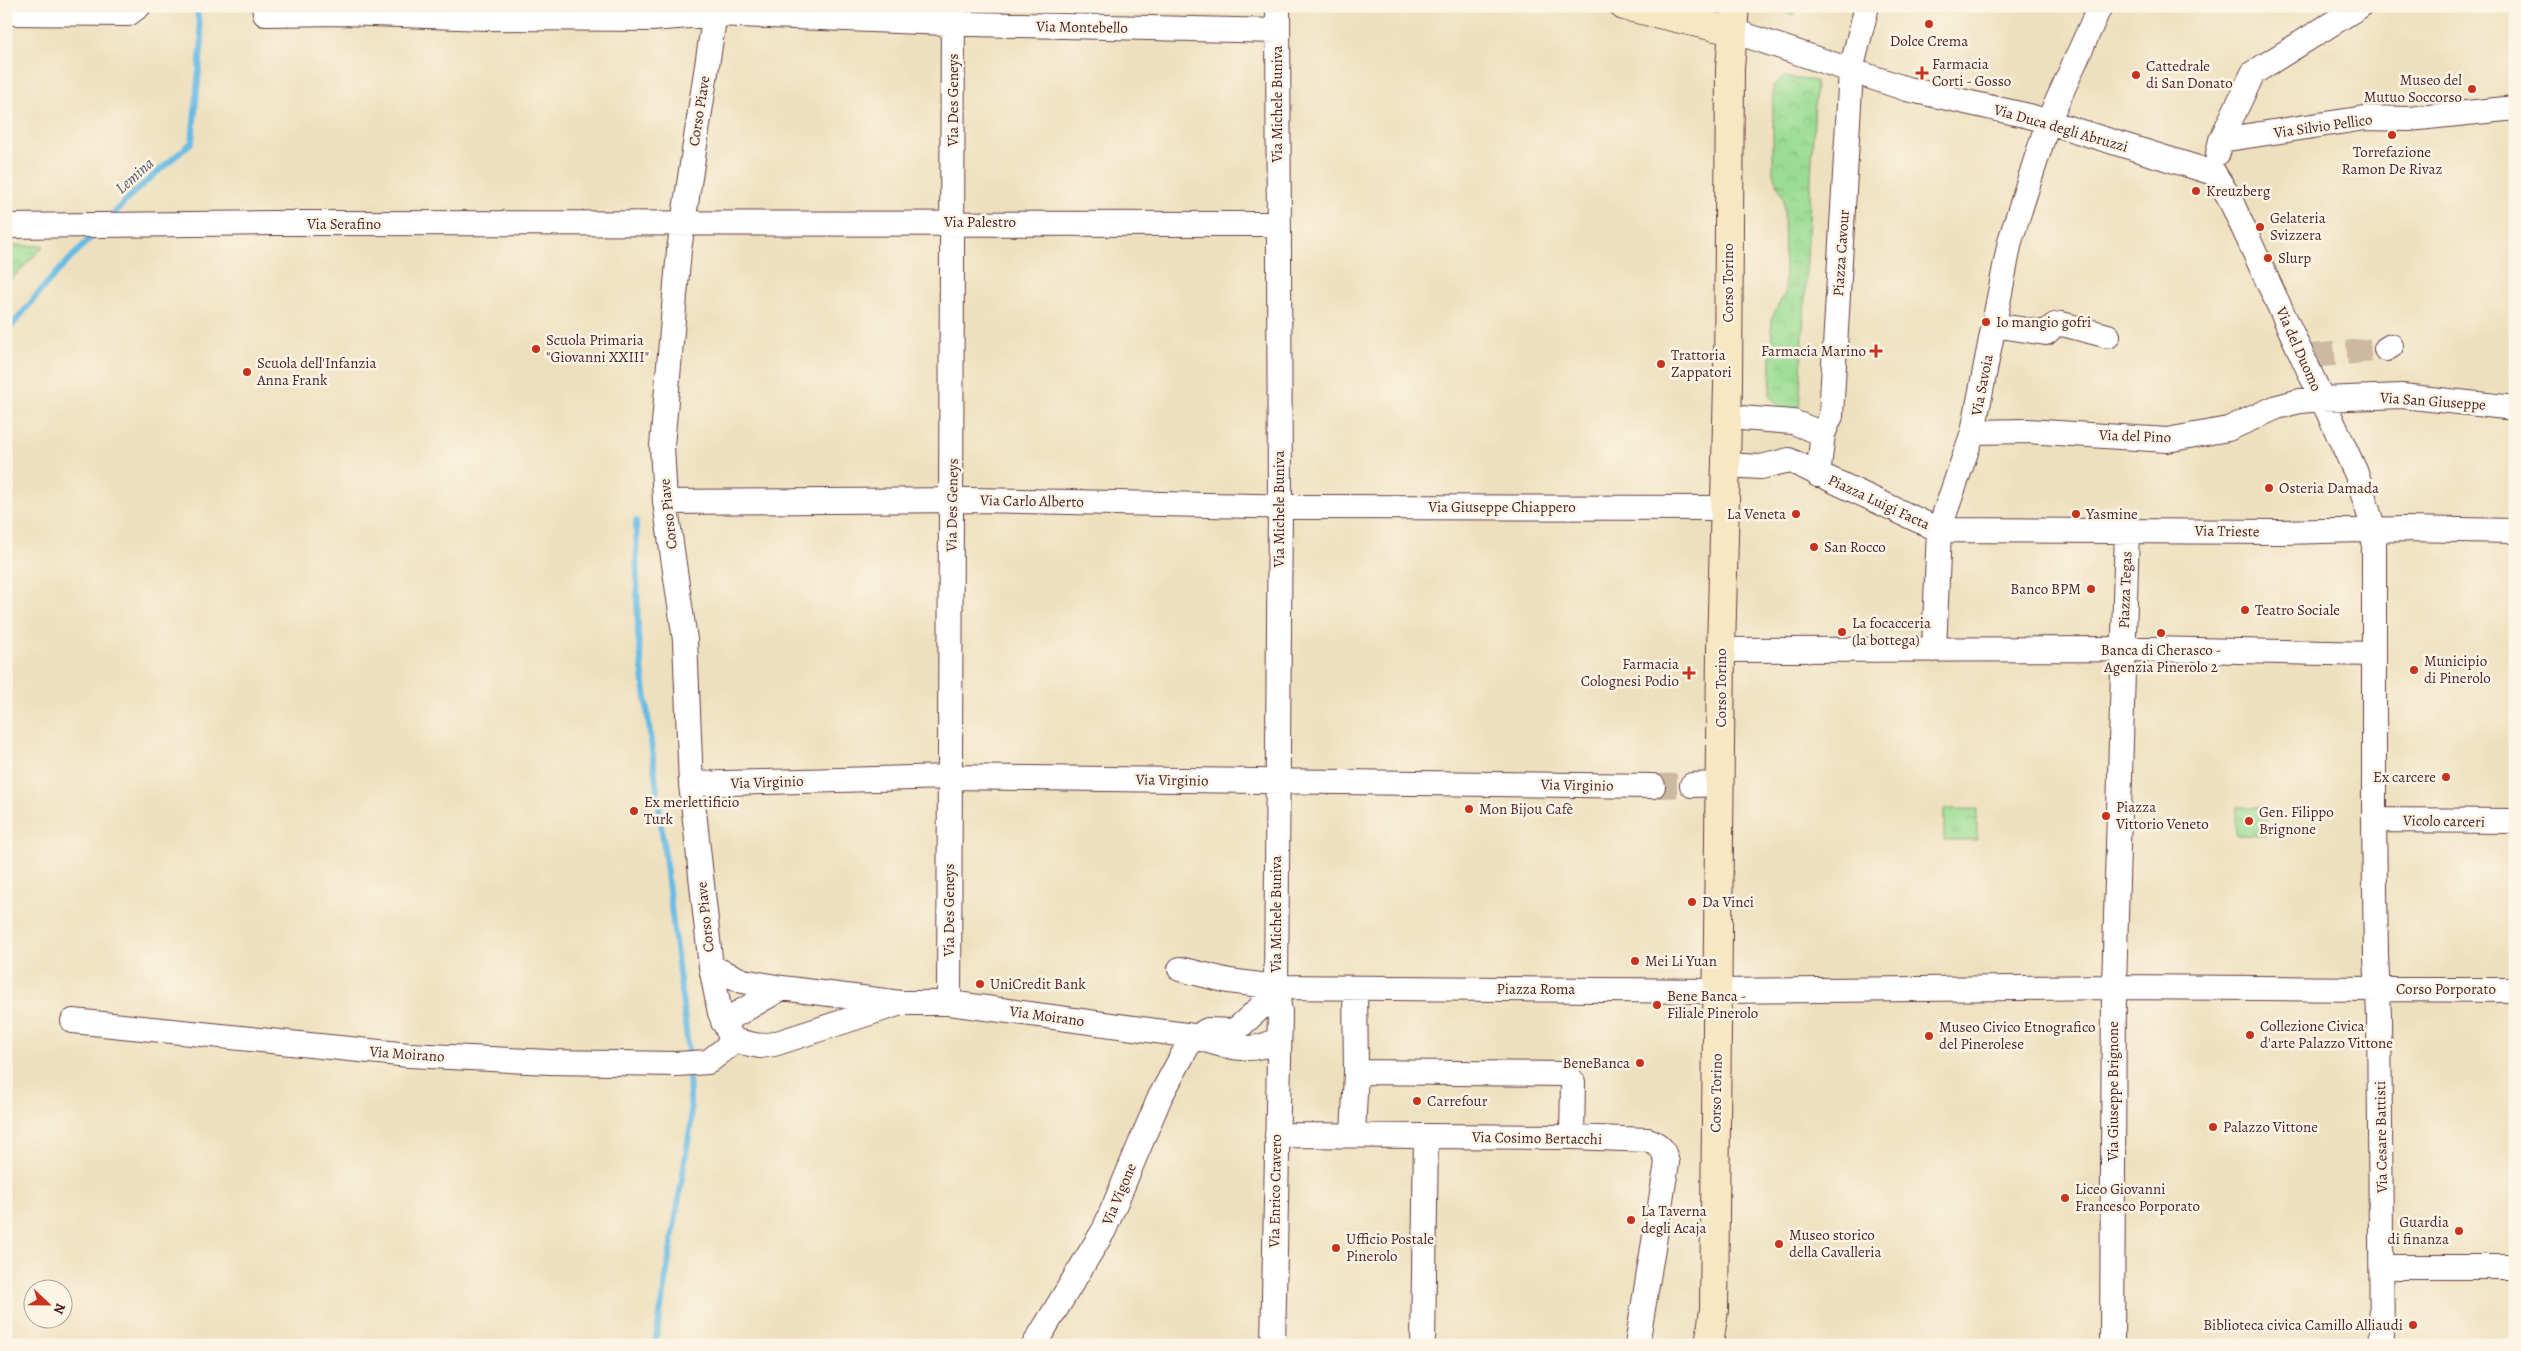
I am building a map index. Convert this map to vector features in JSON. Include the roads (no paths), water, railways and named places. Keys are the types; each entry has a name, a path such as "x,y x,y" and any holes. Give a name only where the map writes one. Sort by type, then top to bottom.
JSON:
{"main road":[{"path":"1641,8 1734,19"},
{"name":"Corso Torino","path":"1709,1345 1714,1310 1721,650 1728,417 1734,19"}],"street":[{"path":"6,13 128,14 140,6"},
{"name":"Via Montebello","path":"264,6 265,14 486,12 651,19 715,10 953,15 1278,31"},
{"name":"Via Michele Buniva","path":"1278,6 1277,224 1280,507 1276,987 1280,1012 1279,1038"},
{"name":"Piazza Cavour","path":"1823,434 1830,416 1851,70 1867,6"},
{"name":"Via Savoia","path":"1934,650 1939,530 1972,432 2010,241 2048,122 2100,6"},
{"path":"2214,173 2221,140 2253,73 2360,6"},
{"name":"Corso Piave","path":"715,10 682,223 662,446 665,502 685,640 691,784 711,967 729,1031"},
{"name":"Via Des Geneys","path":"949,1003 948,777 954,222 953,15"},
{"path":"1734,19 1851,70"},
{"name":"Via Duca degli Abruzzi","path":"1851,70 1907,89 2048,122 2214,173"},
{"name":"Via Silvio Pellico","path":"2221,140 2365,118 2409,118 2515,108"},
{"name":"Via del Duomo","path":"2214,173 2229,197 2307,357 2322,399 2357,475 2374,530"},
{"name":"Via Palestro","path":"682,223 1277,224"},
{"name":"Via Serafino","path":"6,226 682,223"},
{"path":"1994,325 2046,333 2055,325 2062,324 2108,336"},
{"name":"Via San Giuseppe","path":"2322,399 2402,396 2515,408"},
{"name":"Via del Pino","path":"1972,432 2027,430 2167,440 2228,429 2277,407 2300,401 2322,399"},
{"path":"1728,417 1793,422 1823,434"},
{"path":"1726,465 1761,467 1788,460 1803,440 1823,434"},
{"name":"Piazza Luigi Facta","path":"1818,475 1823,434"},
{"name":"Piazza Luigi Facta","path":"1788,460 1939,530"},
{"name":"Via Carlo Alberto","path":"665,502 952,500 1280,507"},
{"name":"Via Giuseppe Chiappero","path":"1280,507 1724,508"},
{"name":"Via Trieste","path":"1939,530 2515,531"},
{"name":"Piazza Tegas","path":"2123,650 2127,530"},
{"path":"1718,991 2114,987 2377,989 2374,820 2374,530"},
{"path":"1721,650 2123,650 2374,654"},
{"path":"2114,987 2123,650"},
{"name":"Via Virginio","path":"691,784 948,777 1653,786"},
{"path":"1692,784 1721,784"},
{"name":"Vicolo carceri","path":"2374,820 2515,821"},
{"name":"Via Moirano","path":"711,967 743,981 782,988 901,1003 949,1003 1193,1036 1241,1048 1267,1046 1279,1038"},
{"name":"Via Michele Buniva","path":"1180,968 1229,981 1276,987"},
{"name":"Via Moirano","path":"1193,1036 1208,1030 1233,1031 1260,1008 1269,990 1276,987"},
{"name":"Piazza Roma","path":"1276,987 1718,991"},
{"name":"Via Giuseppe Brignone","path":"2112,1345 2114,987"},
{"name":"Via Moirano","path":"73,1021 409,1055 549,1062 677,1064 708,1062 729,1031 782,988"},
{"path":"1353,1135 1356,1072 1354,988"},
{"name":"Corso Porporato","path":"2377,989 2515,990"},
{"name":"Via Cesare Battisti","path":"2377,989 2382,1345"},
{"name":"Via Moirano","path":"729,1031 760,1046 774,1044 901,1003"},
{"path":"1244,1022 1279,1038"},
{"name":"Via Vigone","path":"1034,1345 1104,1230 1160,1097 1193,1036"},
{"name":"Via Enrico Cravero","path":"1273,1345 1279,1038"},
{"path":"1356,1072 1566,1074 1573,1082 1572,1137"},
{"name":"Via Cosimo Bertacchi","path":"1277,1136 1572,1137 1648,1140 1663,1149 1667,1163 1637,1345"},
{"path":"1423,1345 1426,1136"},
{"path":"2382,1267 2515,1267"}],"waterway":[{"name":"Lemina","path":"110,218 132,194 192,142 202,40 196,6"},
{"name":"Lemina","path":"6,333 47,283 96,232"},
{"path":"636,521 638,634 688,1047 691,1123 655,1345"}],"tunnel":[{"path":"2311,356 2386,349"},
{"path":"1653,786 1692,785"}],"place":[{"name":"Dolce Crema","path":"1929,24"},
{"name":"Farmacia Corti - Gosso","path":"1922,73"},
{"name":"Cattedrale di San Donato","path":"2136,75"},
{"name":"Museo del Mutuo Soccorso","path":"2472,89"},
{"name":"Torrefazione Ramon De Rivaz","path":"2392,135"},
{"name":"Kreuzberg","path":"2196,191"},
{"name":"Gelateria Svizzera","path":"2260,227"},
{"name":"Slurp","path":"2268,258"},
{"name":"Io mangio gofri","path":"1986,322"},
{"name":"Scuola Primaria \"Giovanni XXIII\"","path":"536,349"},
{"name":"Farmacia Marino","path":"1876,351"},
{"name":"Trattoria Zappatori","path":"1661,364"},
{"name":"Scuola dell'Infanzia Anna Frank","path":"247,372"},
{"name":"Osteria Damada","path":"2269,488"},
{"name":"La Veneta","path":"1796,514"},
{"name":"Yasmine","path":"2076,514"},
{"name":"San Rocco","path":"1814,547"},
{"name":"Banco BPM","path":"2091,589"},
{"name":"Teatro Sociale","path":"2245,610"},
{"name":"La focacceria (la bottega)","path":"1842,632"},
{"name":"Banca di Cherasco - Agenzia Pinerolo 2","path":"2161,633"},
{"name":"Municipio di Pinerolo","path":"2414,670"},
{"name":"Farmacia Colognesi Podio","path":"1689,673"},
{"name":"Ex carcere","path":"2446,777"},
{"name":"Mon Bijou Cafè","path":"1469,809"},
{"name":"Ex merlettificio Turk","path":"634,811"},
{"name":"Piazza Vittorio Veneto","path":"2106,816"},
{"name":"Gen. Filippo Brignone","path":"2249,821"},
{"name":"Da Vinci","path":"1692,902"},
{"name":"Mei Li Yuan","path":"1635,961"},
{"name":"UniCredit Bank","path":"980,984"},
{"name":"Bene Banca - Filiale Pinerolo","path":"1657,1005"},
{"name":"Collezione Civica d'arte Palazzo Vittone","path":"2250,1035"},
{"name":"Museo Civico Etnografico del Pinerolese","path":"1929,1036"},
{"name":"BeneBanca","path":"1640,1063"},
{"name":"Carrefour","path":"1417,1101"},
{"name":"Palazzo Vittone","path":"2213,1127"},
{"name":"Liceo Giovanni Francesco Porporato","path":"2065,1198"},
{"name":"La Taverna degli Acaja","path":"1631,1220"},
{"name":"Guardia di finanza","path":"2459,1231"},
{"name":"Museo storico della Cavalleria","path":"1779,1244"},
{"name":"Ufficio Postale Pinerolo","path":"1336,1248"},
{"name":"Biblioteca civica Camillo Alliaudi","path":"2413,1325"}]}
